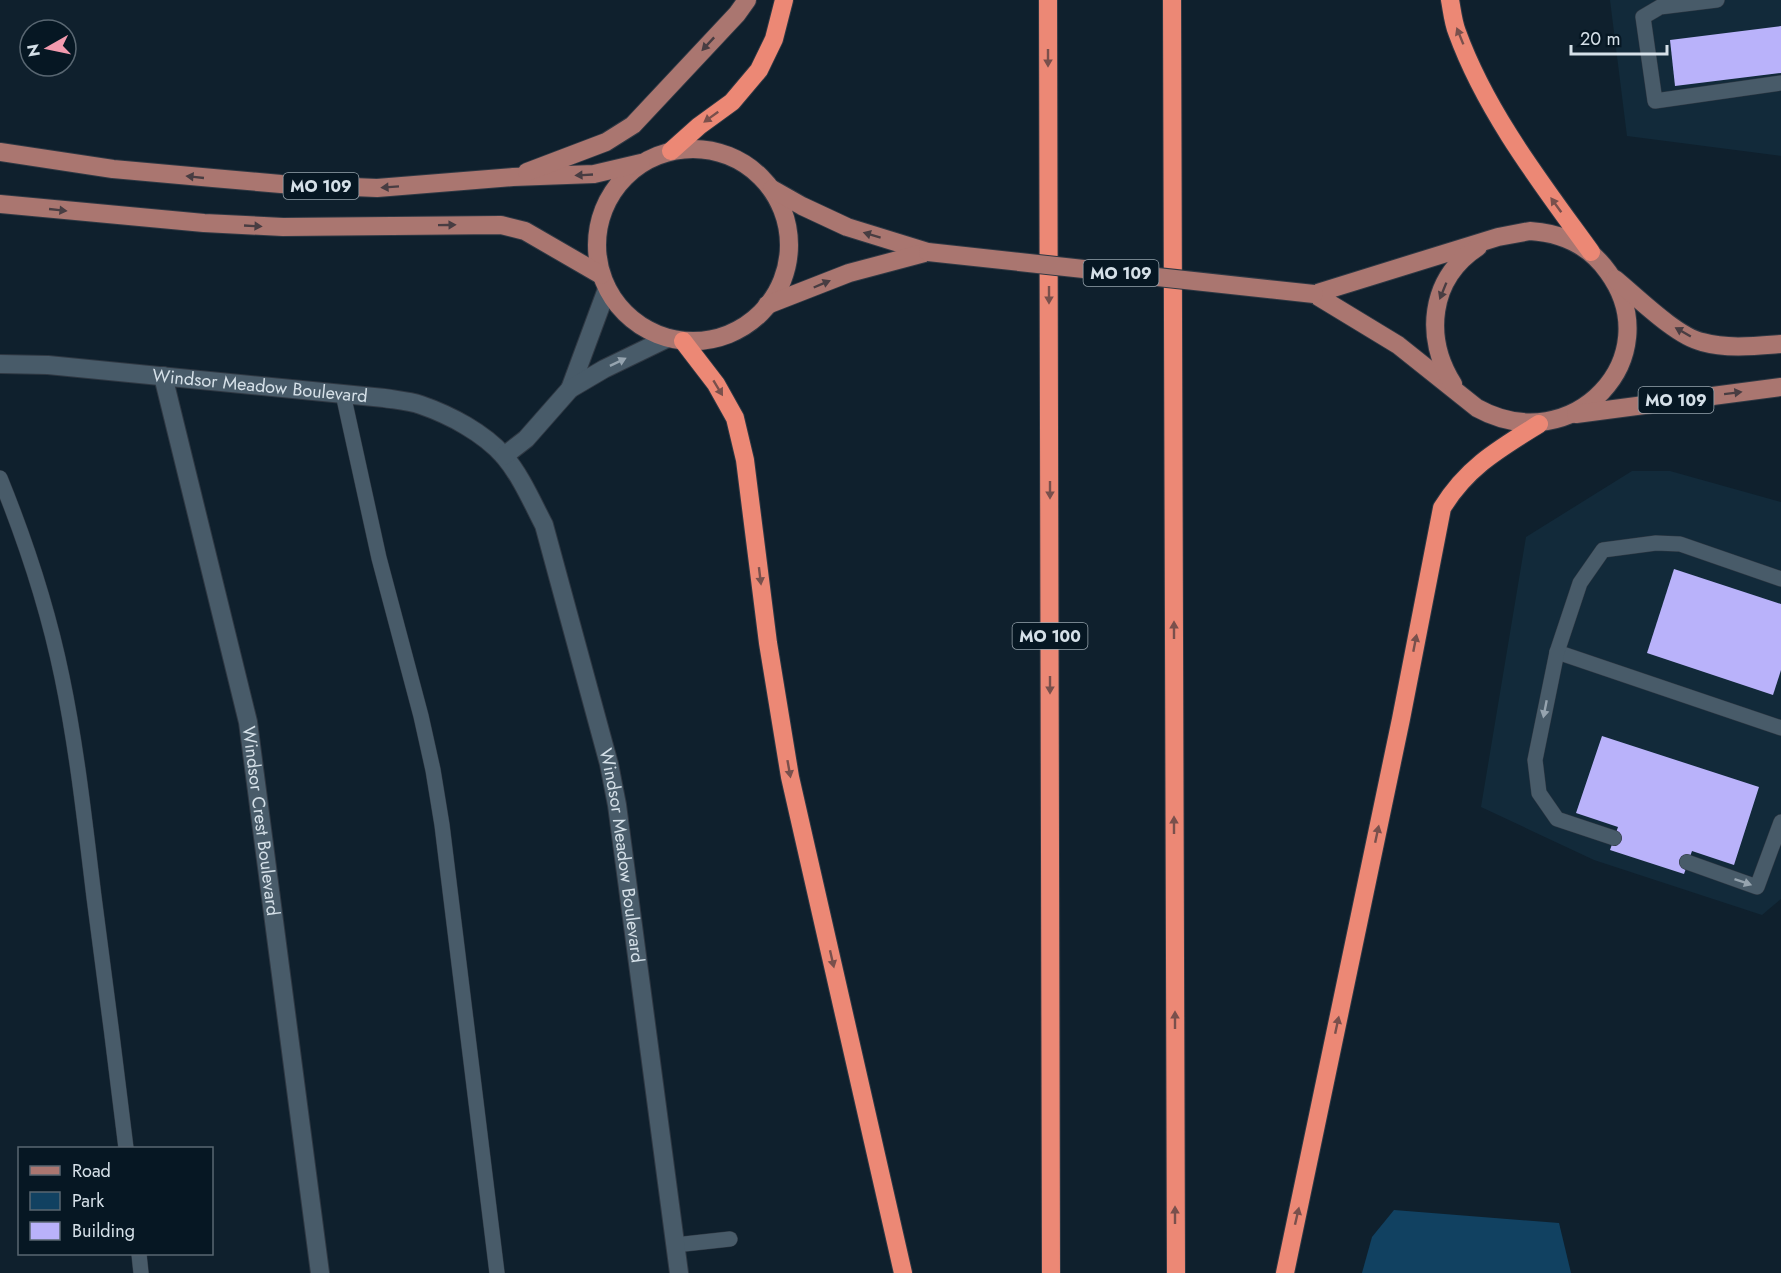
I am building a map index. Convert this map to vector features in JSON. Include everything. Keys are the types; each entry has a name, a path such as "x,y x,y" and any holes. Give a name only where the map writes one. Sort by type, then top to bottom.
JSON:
{"highway":[{"path":"671,151 699,126 732,102 759,70 774,39 784,0"},
{"name":"MO 100","path":"1048,0 1051,1273"},
{"path":"1172,0 1176,1273"},
{"path":"1450,0 1456,30 1487,98 1548,193 1591,252"},
{"path":"675,340 716,384 735,418 746,459 768,644 790,777 903,1273"},
{"path":"1285,1273 1401,719 1442,508 1454,487 1487,457 1539,423"}],"main road":[{"path":"513,177 606,142 633,125 737,14 747,0"},
{"name":"MO 109","path":"0,152 113,169 281,184 377,188 513,177 594,174 641,163 671,151 702,149 733,157 759,175 770,187 802,206 847,227 928,252 1314,294 1498,237 1522,232 1546,232 1577,243 1591,252 1612,277 1669,324 1700,342 1740,347 1781,344"},
{"path":"604,282 596,243 602,212 618,184 641,163"},
{"path":"767,305 777,292 783,278 788,262 789,247 784,215 770,187"},
{"name":"MO 109","path":"0,204 192,222 283,227 501,225 525,231 604,282 616,303 638,325 675,340 715,339 730,334 757,317 767,305 849,273 928,252"},
{"path":"1464,398 1445,372 1439,356 1436,340 1436,308 1448,278 1458,264 1470,253 1498,237"},
{"path":"1571,415 1598,397 1617,370 1623,355 1627,323 1620,291 1612,277"},
{"name":"MO 109","path":"1314,294 1398,345 1464,398 1492,416 1507,421 1539,423 1556,421 1571,415 1781,387"}],"street":[{"path":"570,389 604,282"},
{"path":"504,456 526,439 570,389 604,369 675,340"},
{"name":"Windsor Meadow Boulevard","path":"0,364 48,365 384,398 420,405 457,421 483,437 504,456 526,490 544,525 609,764 617,805 679,1273"},
{"name":"Windsor Crest Boulevard","path":"162,376 248,722 320,1273"}],"lane":[{"path":"1717,0 1660,3 1642,17 1655,101 1781,83"},
{"path":"343,394 379,558 421,716 433,771 442,825 497,1273"},
{"path":"0,478 14,512 42,600 63,685 85,823 126,1147"},
{"path":"1614,838 1557,819 1539,793 1535,760 1557,652 1580,583 1603,550 1656,543 1680,544 1781,579"},
{"path":"1557,652 1781,728"},
{"path":"1688,862 1757,887 1781,822"},
{"path":"675,1245 730,1239"},
{"path":"139,1255 141,1273"}],"shaded area":[{"path":"1610,0 1781,0 1781,156 1627,136"},
{"path":"1632,471 1670,471 1781,502 1781,899 1762,915 1594,860 1481,807 1526,537"}],"green space":[{"path":"1394,1210 1559,1223 1571,1273 1362,1273 1372,1237"}],"building":[{"path":"1781,26 1781,73 1675,86 1670,40"},
{"path":"1674,569 1781,604 1781,670 1773,695 1647,653"},
{"path":"1602,736 1759,787 1734,865 1692,851 1684,874 1610,850 1618,827 1576,813"}]}
